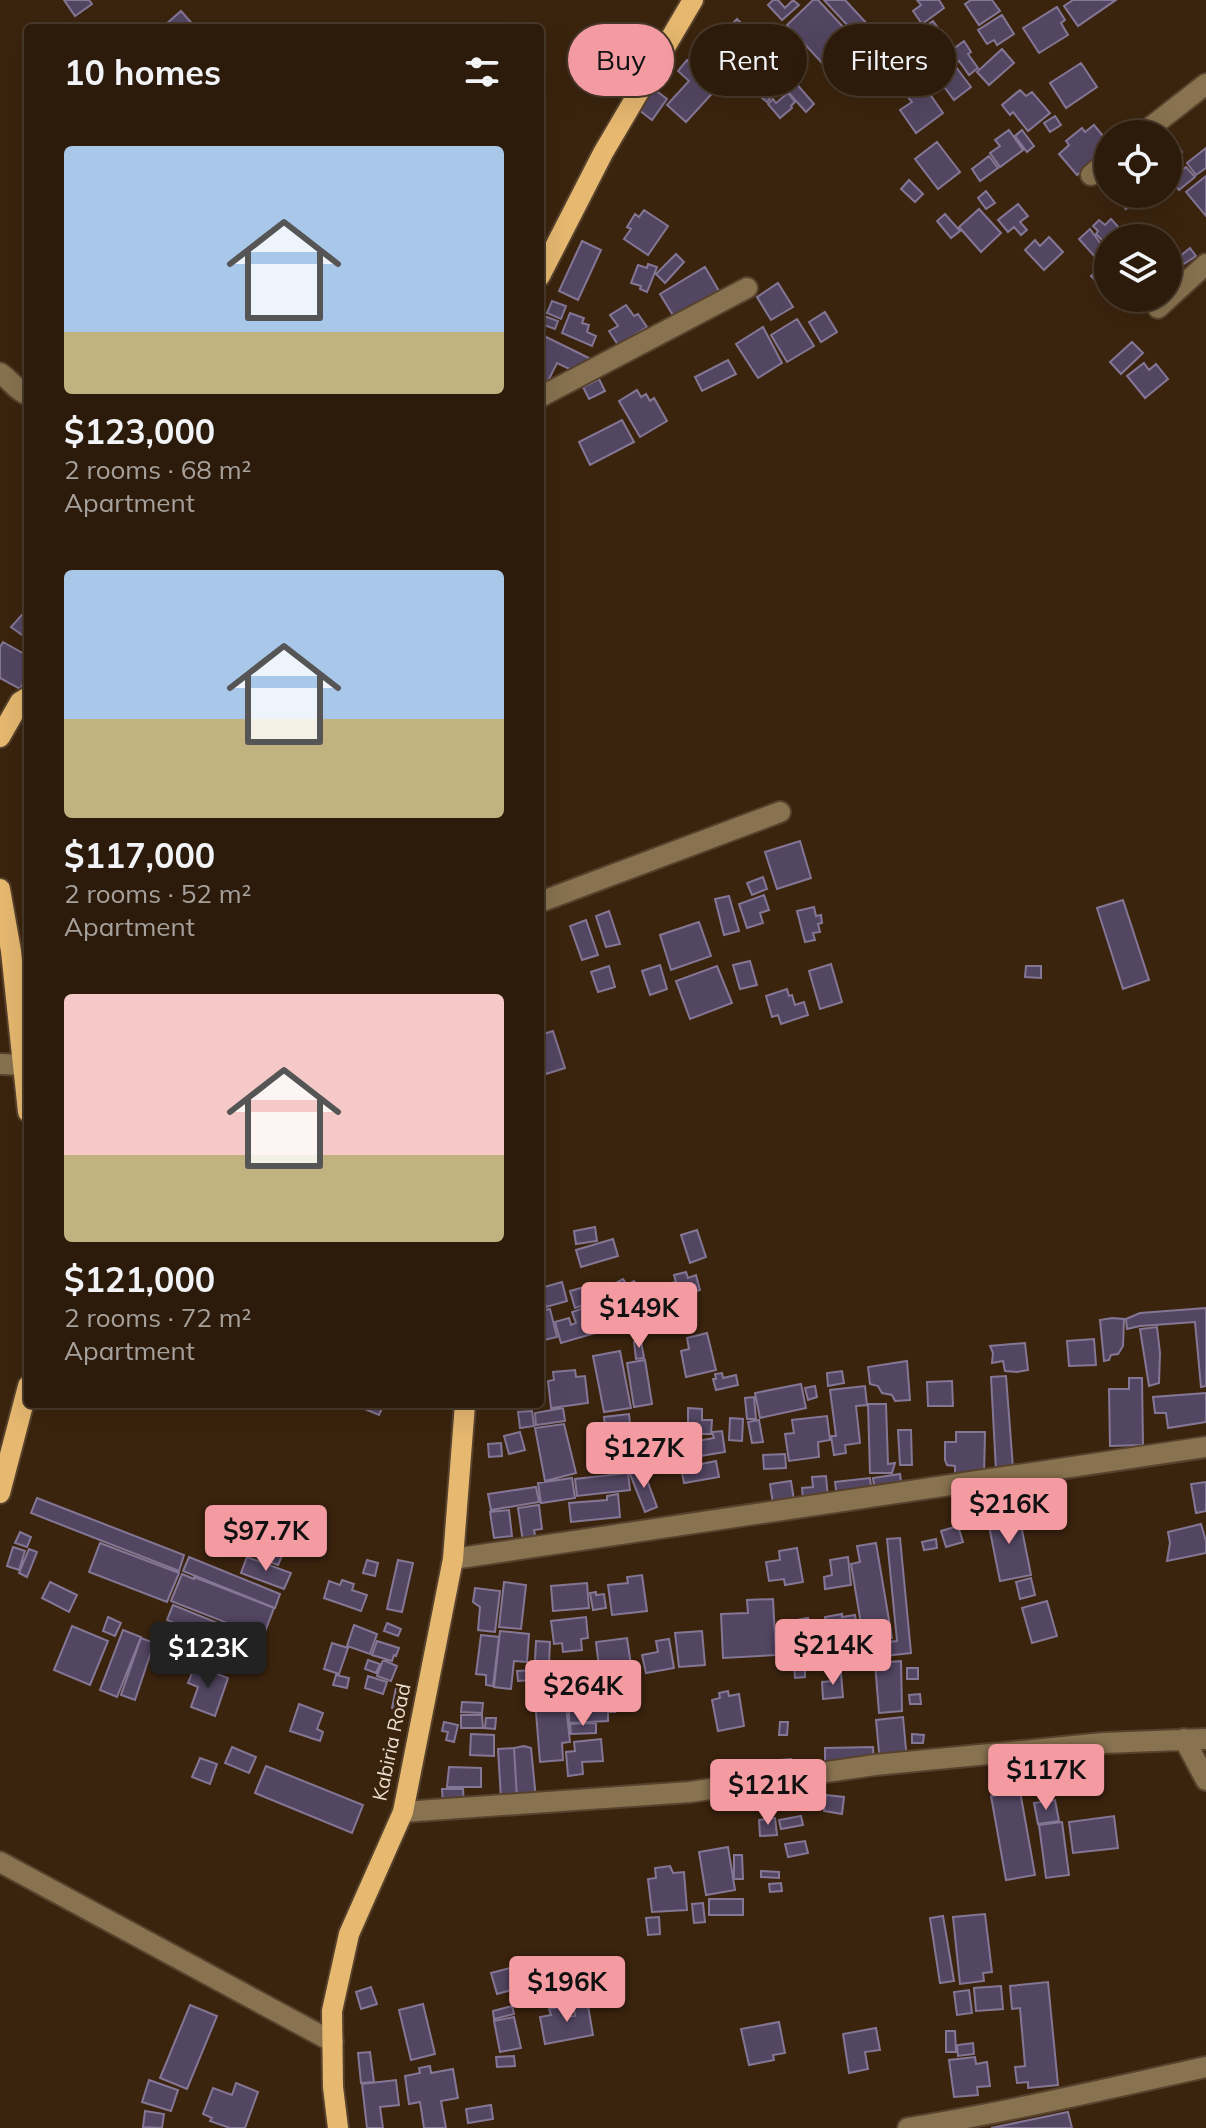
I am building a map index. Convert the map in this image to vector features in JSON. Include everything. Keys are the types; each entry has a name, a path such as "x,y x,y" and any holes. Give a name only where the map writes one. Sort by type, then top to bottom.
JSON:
{"main road":[{"path":"544,268 603,153 693,0"},
{"path":"0,737 24,700"},
{"path":"0,889 24,1074"},
{"path":"0,1493 24,1401"},
{"name":"Kabiria Road","path":"338,2128 333,2087 332,2011 349,1934 403,1812 453,1559 465,1408"}],"street":[{"path":"1160,120 1206,84"},
{"path":"1182,286 1206,264"},
{"path":"544,395 747,288"},
{"path":"0,373 24,394"},
{"path":"544,900 780,812"},
{"path":"0,1064 23,1065"},
{"path":"453,1559 1206,1447"},
{"path":"1184,1739 1206,1780"},
{"path":"403,1812 690,1792 875,1765 1104,1743 1206,1739"},
{"path":"0,1862 333,2042"},
{"path":"908,2128 1091,2093 1206,2067"}],"building":[{"path":"64,0 89,0 92,4 75,16"},
{"path":"778,0 785,8 793,0 799,5 782,20 768,5"},
{"path":"813,0 818,0 840,24 823,24 823,64 807,47 807,24 788,24"},
{"path":"824,0 845,0 867,24 846,24"},
{"path":"917,0 939,0 944,8 922,24 913,11 921,5"},
{"path":"971,0 992,0 1000,11 979,25 965,4"},
{"path":"1073,0 1116,0 1078,26 1064,6"},
{"path":"1057,7 1065,20 1061,23 1068,35 1039,53 1023,28"},
{"path":"181,11 192,24 166,24"},
{"path":"1002,15 1014,34 997,45 994,40 987,44 978,30"},
{"path":"964,41 971,52 968,54 978,68 969,75 959,61 956,62 956,47"},
{"path":"1002,49 1014,63 989,85 977,72"},
{"path":"687,60 690,63 690,96 710,96 686,122 667,105 689,81 678,71"},
{"path":"1081,63 1097,87 1066,108 1050,83"},
{"path":"956,67 971,87 954,100 951,96 956,96"},
{"path":"1020,90 1026,96 1032,92 1050,113 1028,131 1013,112 1010,115 1002,105"},
{"path":"649,96 667,99 652,120 639,110"},
{"path":"784,96 790,96 795,102 780,118 768,104 773,99 776,103"},
{"path":"792,96 807,96 814,104 806,112"},
{"path":"907,96 931,96 943,113 916,133 900,110 912,102"},
{"path":"1055,116 1061,125 1050,132 1044,123"},
{"path":"1094,125 1094,161 1077,175 1059,154 1069,145 1066,141 1082,128 1085,132"},
{"path":"1009,130 1023,150 1000,167 990,153 1000,146 995,140"},
{"path":"1022,130 1034,146 1027,152 1015,136"},
{"path":"937,142 960,172 938,189 915,159"},
{"path":"1206,148 1206,168 1196,175 1187,163"},
{"path":"989,156 998,168 980,181 972,169"},
{"path":"1186,167 1195,177 1182,188 1182,170"},
{"path":"1206,176 1206,216 1186,192"},
{"path":"909,180 923,194 915,202 901,189"},
{"path":"986,191 995,203 986,209 978,198"},
{"path":"1018,204 1028,216 1020,222 1027,230 1021,235 1014,227 1008,232 998,220"},
{"path":"979,209 1001,233 981,252 959,227"},
{"path":"644,210 668,226 648,255 624,239 635,214 639,217"},
{"path":"945,214 960,231 951,238 937,221"},
{"path":"1090,229 1094,234 1094,256 1079,239"},
{"path":"1049,237 1063,252 1044,270 1025,250 1035,240 1040,246"},
{"path":"582,241 601,250 578,300 559,291"},
{"path":"1190,248 1196,256 1184,264 1182,255"},
{"path":"676,254 684,262 665,283 656,274"},
{"path":"648,264 657,267 647,292 631,283 638,265 647,268"},
{"path":"705,267 719,291 674,317 660,294"},
{"path":"778,283 793,307 771,320 757,297"},
{"path":"552,301 566,306 561,319 547,313"},
{"path":"626,305 634,316 638,314 647,327 618,345 609,331 618,326 610,315"},
{"path":"825,312 837,332 821,342 809,322"},
{"path":"570,313 584,318 582,323 589,325 587,332 596,336 592,346 562,333"},
{"path":"544,316 558,321 555,329 544,325"},
{"path":"797,319 814,346 787,362 771,335"},
{"path":"763,327 782,363 758,378 736,344"},
{"path":"544,336 593,360 576,372 557,363 544,389"},
{"path":"1132,342 1143,353 1121,374 1110,362"},
{"path":"728,360 736,374 702,391 695,377"},
{"path":"1144,363 1149,370 1156,364 1168,379 1145,398 1127,376"},
{"path":"599,379 605,391 589,399 583,387"},
{"path":"637,390 641,397 646,394 650,401 654,398 667,421 640,437 619,401"},
{"path":"622,420 634,442 590,465 579,442"},
{"path":"24,612 22,635 11,627"},
{"path":"3,642 24,654 24,682 20,689 0,678 0,647"},
{"path":"800,841 811,878 777,889 765,852"},
{"path":"763,877 767,889 752,895 747,883"},
{"path":"764,895 769,910 760,913 763,923 747,928 739,904"},
{"path":"729,896 739,931 724,935 715,899"},
{"path":"1123,900 1149,980 1123,989 1097,908"},
{"path":"814,907 816,916 821,915 822,923 818,924 820,932 813,933 815,940 805,942 797,911"},
{"path":"609,911 620,944 606,947 596,916"},
{"path":"586,920 598,955 582,960 570,926"},
{"path":"699,922 711,956 671,970 660,935"},
{"path":"750,961 757,985 740,989 733,965"},
{"path":"831,964 842,1002 820,1009 809,971"},
{"path":"660,965 667,989 650,995 642,971"},
{"path":"609,966 615,987 598,992 591,972"},
{"path":"717,966 732,1003 690,1019 676,981"},
{"path":"1026,966 1041,966 1041,978 1025,977"},
{"path":"787,989 795,1005 804,1002 808,1015 781,1024 778,1015 772,1017 766,996"},
{"path":"553,1031 565,1068 546,1074 544,1068 544,1034"},
{"path":"595,1227 597,1241 576,1244 574,1231"},
{"path":"697,1230 706,1257 690,1263 681,1235"},
{"path":"613,1239 618,1256 581,1267 576,1250"},
{"path":"686,1272 688,1278 696,1275 700,1290 670,1298 666,1284 676,1282 674,1275"},
{"path":"623,1279 627,1285 634,1281 646,1302 622,1316 607,1288"},
{"path":"562,1282 567,1301 546,1307 544,1287"},
{"path":"588,1286 597,1301 575,1308 570,1291"},
{"path":"587,1307 595,1333 561,1343 555,1322 569,1318 571,1325 576,1323 572,1312"},
{"path":"1206,1308 1206,1386 1201,1387 1195,1322 1127,1329 1126,1319 1140,1313"},
{"path":"550,1309 557,1337 544,1340 544,1310"},
{"path":"1124,1319 1123,1346 1118,1354 1104,1361 1100,1320"},
{"path":"1157,1327 1159,1383 1149,1386 1140,1329"},
{"path":"707,1333 716,1370 686,1377 681,1351 689,1349 687,1338"},
{"path":"1094,1339 1096,1365 1069,1366 1067,1341"},
{"path":"641,1341 644,1358 636,1359 634,1342"},
{"path":"1025,1343 1028,1370 1005,1371 1003,1361 992,1363 990,1346"},
{"path":"620,1351 631,1408 604,1412 593,1356"},
{"path":"645,1360 652,1404 634,1407 627,1363"},
{"path":"907,1361 910,1400 895,1401 892,1395 882,1393 878,1386 870,1384 868,1367"},
{"path":"575,1370 576,1377 585,1376 588,1403 551,1408 548,1381 554,1380 553,1372"},
{"path":"842,1371 844,1383 828,1386 827,1373"},
{"path":"722,1373 723,1378 736,1375 738,1385 716,1390 713,1379 716,1379 715,1374"},
{"path":"1006,1376 1013,1468 996,1471 991,1377"},
{"path":"1129,1378 1142,1378 1143,1445 1110,1446 1109,1389 1129,1389"},
{"path":"952,1381 953,1406 928,1406 927,1382"},
{"path":"801,1384 806,1408 760,1418 755,1393"},
{"path":"815,1386 817,1397 808,1400 805,1388"},
{"path":"865,1386 867,1405 856,1406 860,1443 845,1445 846,1453 834,1455 831,1436 836,1436 830,1390"},
{"path":"1206,1393 1206,1422 1168,1428 1166,1413 1155,1413 1153,1397"},
{"path":"754,1397 756,1419 747,1419 745,1398"},
{"path":"868,1404 886,1404 888,1464 895,1463 892,1473 870,1473"},
{"path":"362,1408 382,1408 379,1415"},
{"path":"563,1408 565,1421 536,1425 535,1413"},
{"path":"688,1408 702,1409 702,1420 712,1420 711,1434 698,1434 699,1426 688,1426"},
{"path":"532,1411 534,1426 520,1428 518,1412"},
{"path":"629,1414 632,1442 607,1445 604,1417"},
{"path":"827,1416 830,1440 818,1442 819,1457 789,1461 785,1434 794,1433 792,1420"},
{"path":"730,1418 743,1419 742,1441 729,1440"},
{"path":"759,1420 763,1442 752,1443 748,1422"},
{"path":"564,1424 576,1473 545,1481 535,1428"},
{"path":"898,1430 911,1430 912,1465 900,1465"},
{"path":"722,1431 725,1452 700,1456 697,1441 714,1438 712,1432"},
{"path":"520,1432 525,1450 509,1454 504,1436"},
{"path":"956,1432 985,1432 984,1476 955,1475 955,1466 947,1465 945,1442 956,1442"},
{"path":"501,1443 502,1456 489,1457 488,1444"},
{"path":"785,1454 786,1468 764,1469 763,1455"},
{"path":"716,1461 719,1477 684,1483 681,1468"},
{"path":"643,1469 657,1507 645,1512 630,1474"},
{"path":"628,1473 630,1490 577,1496 575,1479"},
{"path":"900,1474 902,1488 875,1492 873,1478"},
{"path":"826,1476 828,1498 803,1500 802,1488 813,1487 812,1477"},
{"path":"572,1478 575,1498 541,1503 538,1483"},
{"path":"870,1478 872,1495 837,1497 835,1482"},
{"path":"791,1481 794,1500 773,1504 770,1484"},
{"path":"1206,1482 1206,1511 1196,1513 1191,1484"},
{"path":"536,1487 539,1502 491,1510 488,1494"},
{"path":"618,1494 620,1517 571,1522 569,1503 607,1500 607,1496"},
{"path":"37,1498 184,1555 179,1571 31,1513"},
{"path":"539,1505 542,1529 534,1530 536,1540 523,1542 518,1508"},
{"path":"509,1510 512,1536 494,1538 490,1512"},
{"path":"1018,1510 1031,1575 1000,1581 987,1516"},
{"path":"1201,1524 1206,1553 1167,1561 1168,1532"},
{"path":"958,1526 963,1542 946,1547 941,1531"},
{"path":"20,1532 31,1537 27,1547 15,1543"},
{"path":"255,1537 285,1549 278,1565 249,1554"},
{"path":"900,1538 911,1653 866,1658 864,1644 897,1641 887,1539"},
{"path":"936,1539 937,1548 924,1550 922,1542"},
{"path":"100,1543 179,1573 167,1602 89,1572"},
{"path":"876,1543 892,1638 864,1642 851,1564 860,1562 857,1546"},
{"path":"13,1547 25,1551 19,1570 7,1566"},
{"path":"797,1548 803,1582 785,1585 784,1579 769,1581 766,1562 780,1560 779,1551"},
{"path":"29,1549 37,1552 27,1577 19,1573"},
{"path":"189,1557 280,1594 275,1608 183,1571"},
{"path":"247,1557 291,1573 284,1589 241,1573"},
{"path":"848,1557 851,1585 825,1589 824,1577 832,1575 830,1560"},
{"path":"367,1560 378,1563 375,1576 363,1573"},
{"path":"398,1560 413,1563 402,1612 387,1609"},
{"path":"182,1574 274,1608 263,1637 171,1601"},
{"path":"642,1575 647,1611 612,1615 608,1585 628,1583 627,1577"},
{"path":"1031,1578 1035,1595 1020,1599 1016,1582"},
{"path":"342,1580 354,1584 352,1590 367,1595 361,1611 324,1598 329,1581 340,1585"},
{"path":"50,1582 77,1595 69,1612 42,1598"},
{"path":"504,1582 526,1585 521,1629 499,1627"},
{"path":"587,1583 589,1608 553,1611 551,1586"},
{"path":"475,1588 500,1591 495,1632 478,1630 480,1607 473,1602"},
{"path":"596,1592 596,1595 604,1594 606,1608 593,1610 590,1593"},
{"path":"773,1599 776,1655 723,1658 721,1614 748,1613 747,1600"},
{"path":"1047,1601 1057,1636 1032,1643 1022,1608"},
{"path":"173,1605 245,1634 239,1650 167,1620"},
{"path":"842,1614 842,1617 855,1615 860,1643 832,1652 825,1617"},
{"path":"108,1617 121,1623 115,1636 103,1631"},
{"path":"586,1617 588,1638 581,1639 582,1650 563,1652 562,1643 554,1644 551,1621"},
{"path":"808,1618 814,1659 805,1660 801,1634 782,1636 780,1623"},
{"path":"387,1623 401,1629 398,1636 384,1631"},
{"path":"354,1625 377,1634 370,1654 347,1646"},
{"path":"72,1626 108,1641 90,1685 54,1670"},
{"path":"123,1630 141,1637 117,1697 100,1690"},
{"path":"500,1631 529,1634 527,1662 514,1661 511,1689 494,1687"},
{"path":"702,1631 705,1665 679,1667 675,1633"},
{"path":"481,1635 499,1637 493,1686 486,1685 486,1675 476,1674"},
{"path":"141,1638 154,1643 135,1700 121,1695"},
{"path":"627,1638 632,1672 611,1675 610,1665 599,1667 596,1642"},
{"path":"669,1639 674,1668 646,1673 642,1655 658,1652 656,1641"},
{"path":"377,1641 399,1648 392,1661 372,1655"},
{"path":"536,1641 550,1642 549,1663 535,1661"},
{"path":"332,1643 348,1648 339,1674 324,1669"},
{"path":"368,1660 380,1664 376,1673 365,1669"},
{"path":"383,1660 397,1666 391,1681 377,1676"},
{"path":"901,1661 902,1711 879,1713 875,1663"},
{"path":"805,1664 805,1677 795,1678 794,1665"},
{"path":"194,1668 228,1678 215,1716 191,1707 198,1687 188,1683"},
{"path":"907,1668 918,1668 918,1679 907,1679"},
{"path":"533,1670 534,1680 518,1681 517,1671"},
{"path":"832,1673 841,1673 843,1697 823,1699 822,1682 833,1681"},
{"path":"336,1675 349,1678 347,1688 333,1685"},
{"path":"368,1676 387,1682 383,1694 365,1688"},
{"path":"397,1683 409,1685 404,1711 392,1708"},
{"path":"614,1684 615,1712 608,1712 608,1721 569,1723 569,1706 591,1705 590,1685"},
{"path":"623,1690 637,1690 637,1708 623,1708"},
{"path":"728,1691 729,1696 739,1694 744,1726 718,1731 712,1700 720,1698 719,1693"},
{"path":"920,1694 921,1704 910,1704 909,1695"},
{"path":"565,1697 570,1742 562,1743 563,1760 540,1762 535,1700"},
{"path":"462,1702 483,1703 482,1713 461,1712"},
{"path":"299,1704 323,1713 317,1729 323,1732 320,1741 290,1731"},
{"path":"461,1715 482,1715 483,1728 461,1728"},
{"path":"903,1717 907,1760 880,1763 876,1720"},
{"path":"486,1718 496,1718 495,1729 485,1728"},
{"path":"444,1722 458,1725 454,1742 446,1740 448,1732 442,1731"},
{"path":"780,1722 788,1722 787,1735 779,1735"},
{"path":"596,1723 596,1733 571,1734 570,1724"},
{"path":"471,1734 494,1735 494,1756 470,1755"},
{"path":"912,1734 924,1735 923,1743 912,1743"},
{"path":"601,1739 603,1761 582,1762 583,1774 568,1776 566,1752 575,1751 574,1742"},
{"path":"232,1747 256,1757 249,1773 225,1763"},
{"path":"873,1747 874,1763 825,1765 825,1748"},
{"path":"514,1748 531,1748 536,1799 517,1798"},
{"path":"514,1748 517,1798 501,1799 498,1749"},
{"path":"200,1758 217,1764 210,1784 192,1777"},
{"path":"791,1759 792,1770 742,1773 741,1763"},
{"path":"266,1766 363,1805 352,1833 255,1793"},
{"path":"449,1767 481,1768 481,1787 447,1787"},
{"path":"442,1789 463,1789 464,1804 443,1805"},
{"path":"1020,1791 1035,1875 1006,1880 991,1796"},
{"path":"826,1795 844,1797 842,1814 824,1811"},
{"path":"1055,1800 1059,1821 1038,1824 1034,1803"},
{"path":"801,1816 803,1825 781,1829 779,1820"},
{"path":"1114,1816 1118,1848 1073,1853 1069,1822"},
{"path":"775,1818 777,1835 760,1836 759,1820"},
{"path":"1062,1822 1069,1875 1046,1878 1039,1825"},
{"path":"805,1841 808,1853 788,1857 785,1844"},
{"path":"728,1847 735,1890 706,1895 699,1852"},
{"path":"734,1855 742,1855 743,1879 734,1879"},
{"path":"670,1866 673,1873 684,1872 687,1910 652,1912 648,1879 656,1878 655,1868"},
{"path":"761,1871 779,1872 779,1878 761,1877"},
{"path":"781,1883 782,1891 770,1892 769,1884"},
{"path":"709,1899 743,1899 743,1915 709,1915"},
{"path":"703,1903 705,1922 694,1923 692,1904"},
{"path":"985,1914 992,1972 983,1973 984,1981 960,1984 953,1917"},
{"path":"943,1916 954,1981 940,1983 930,1918"},
{"path":"659,1917 660,1934 648,1935 646,1918"},
{"path":"510,1968 515,1989 497,1994 491,1973"},
{"path":"1048,1982 1058,2085 1028,2088 1028,2082 1017,2083 1015,2067 1025,2066 1020,2008 1012,2009 1010,1986"},
{"path":"1001,1986 1003,2009 976,2011 974,1988"},
{"path":"371,1987 377,2004 361,2009 356,1992"},
{"path":"969,1990 972,2013 957,2015 954,1992"},
{"path":"587,2000 593,2035 545,2044 540,2017 551,2015 549,2009 565,2006 568,2017 575,2016 573,2003"},
{"path":"423,2004 435,2054 411,2060 399,2010"},
{"path":"190,2005 217,2016 187,2089 160,2078"},
{"path":"512,2006 514,2014 494,2019 493,2011"},
{"path":"514,2017 521,2048 500,2052 494,2021"},
{"path":"779,2022 785,2053 773,2055 774,2060 749,2065 741,2029"},
{"path":"876,2028 880,2050 865,2052 868,2069 849,2073 843,2034"},
{"path":"946,2031 955,2031 956,2052 946,2052"},
{"path":"973,2043 974,2054 958,2056 957,2045"},
{"path":"370,2052 374,2082 361,2083 358,2053"},
{"path":"514,2056 515,2066 497,2067 496,2057"},
{"path":"975,2057 976,2064 987,2062 990,2086 977,2087 978,2095 954,2097 949,2060"},
{"path":"430,2066 431,2073 453,2069 458,2098 441,2101 446,2128 424,2128 420,2102 409,2104 405,2076 420,2073 419,2068"},
{"path":"149,2080 178,2090 171,2111 142,2102"},
{"path":"396,2080 399,2105 380,2107 383,2128 367,2128 362,2084"},
{"path":"236,2083 258,2092 245,2128 230,2128 210,2121 212,2118 203,2114 213,2088 232,2095"},
{"path":"491,2105 493,2119 468,2123 466,2109"},
{"path":"145,2111 164,2114 162,2128 143,2127"},
{"path":"1068,2112 1072,2128 991,2128"}]}
